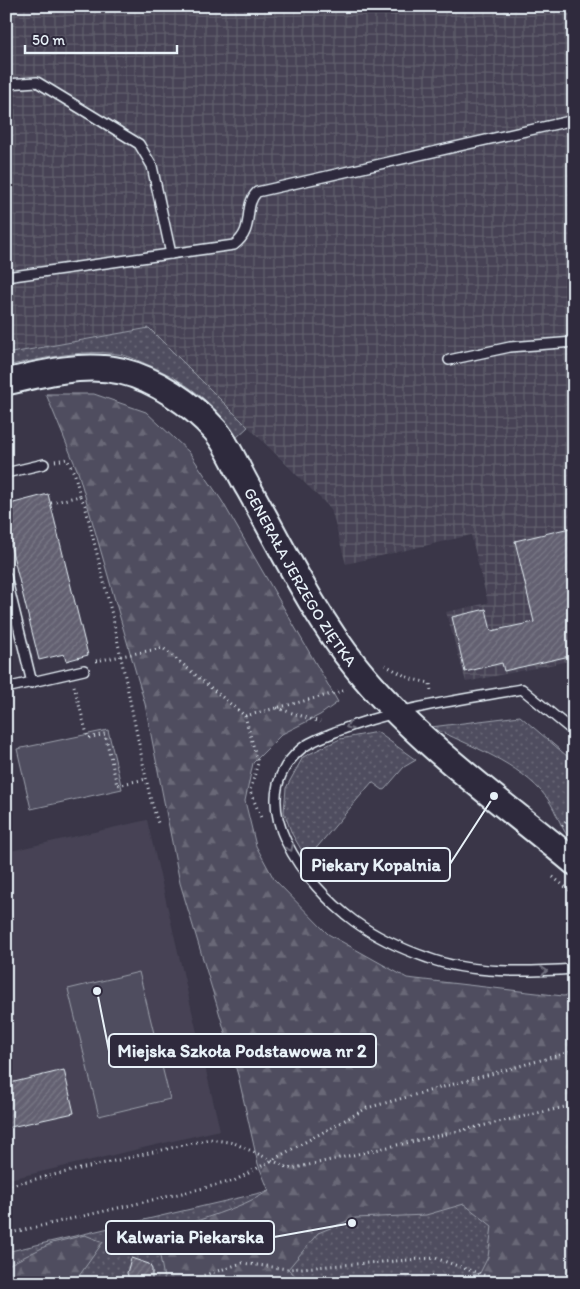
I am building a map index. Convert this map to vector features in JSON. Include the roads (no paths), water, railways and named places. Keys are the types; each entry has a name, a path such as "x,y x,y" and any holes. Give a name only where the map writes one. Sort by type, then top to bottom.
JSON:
{"street":[{"name":"GENERAŁA JERZEGO ZIĘTKA","path":"6,382 66,369 122,372 172,394 192,409 216,431 335,638 356,668 396,712 431,744 574,862"}],"lane":[{"path":"6,84 37,82 139,144 152,166 171,254"},
{"path":"6,277 234,245 243,239 248,226 251,198 257,192 574,120"},
{"path":"449,360 510,347 574,342"},
{"path":"6,473 44,464"},
{"path":"6,576 32,684"},
{"path":"6,688 32,684 84,670"},
{"path":"574,732 522,689 396,712 361,722 302,747 288,763 279,782 276,802 280,826 302,871 354,921 399,947 430,959 480,969 515,971 574,969"}],"place":[{"name":"Piekary Kopalnia","path":"494,796"},
{"name":"Miejska Szkoła Podstawowa nr 2","path":"97,991"},
{"name":"Kalwaria Piekarska","path":"352,1223"}]}
